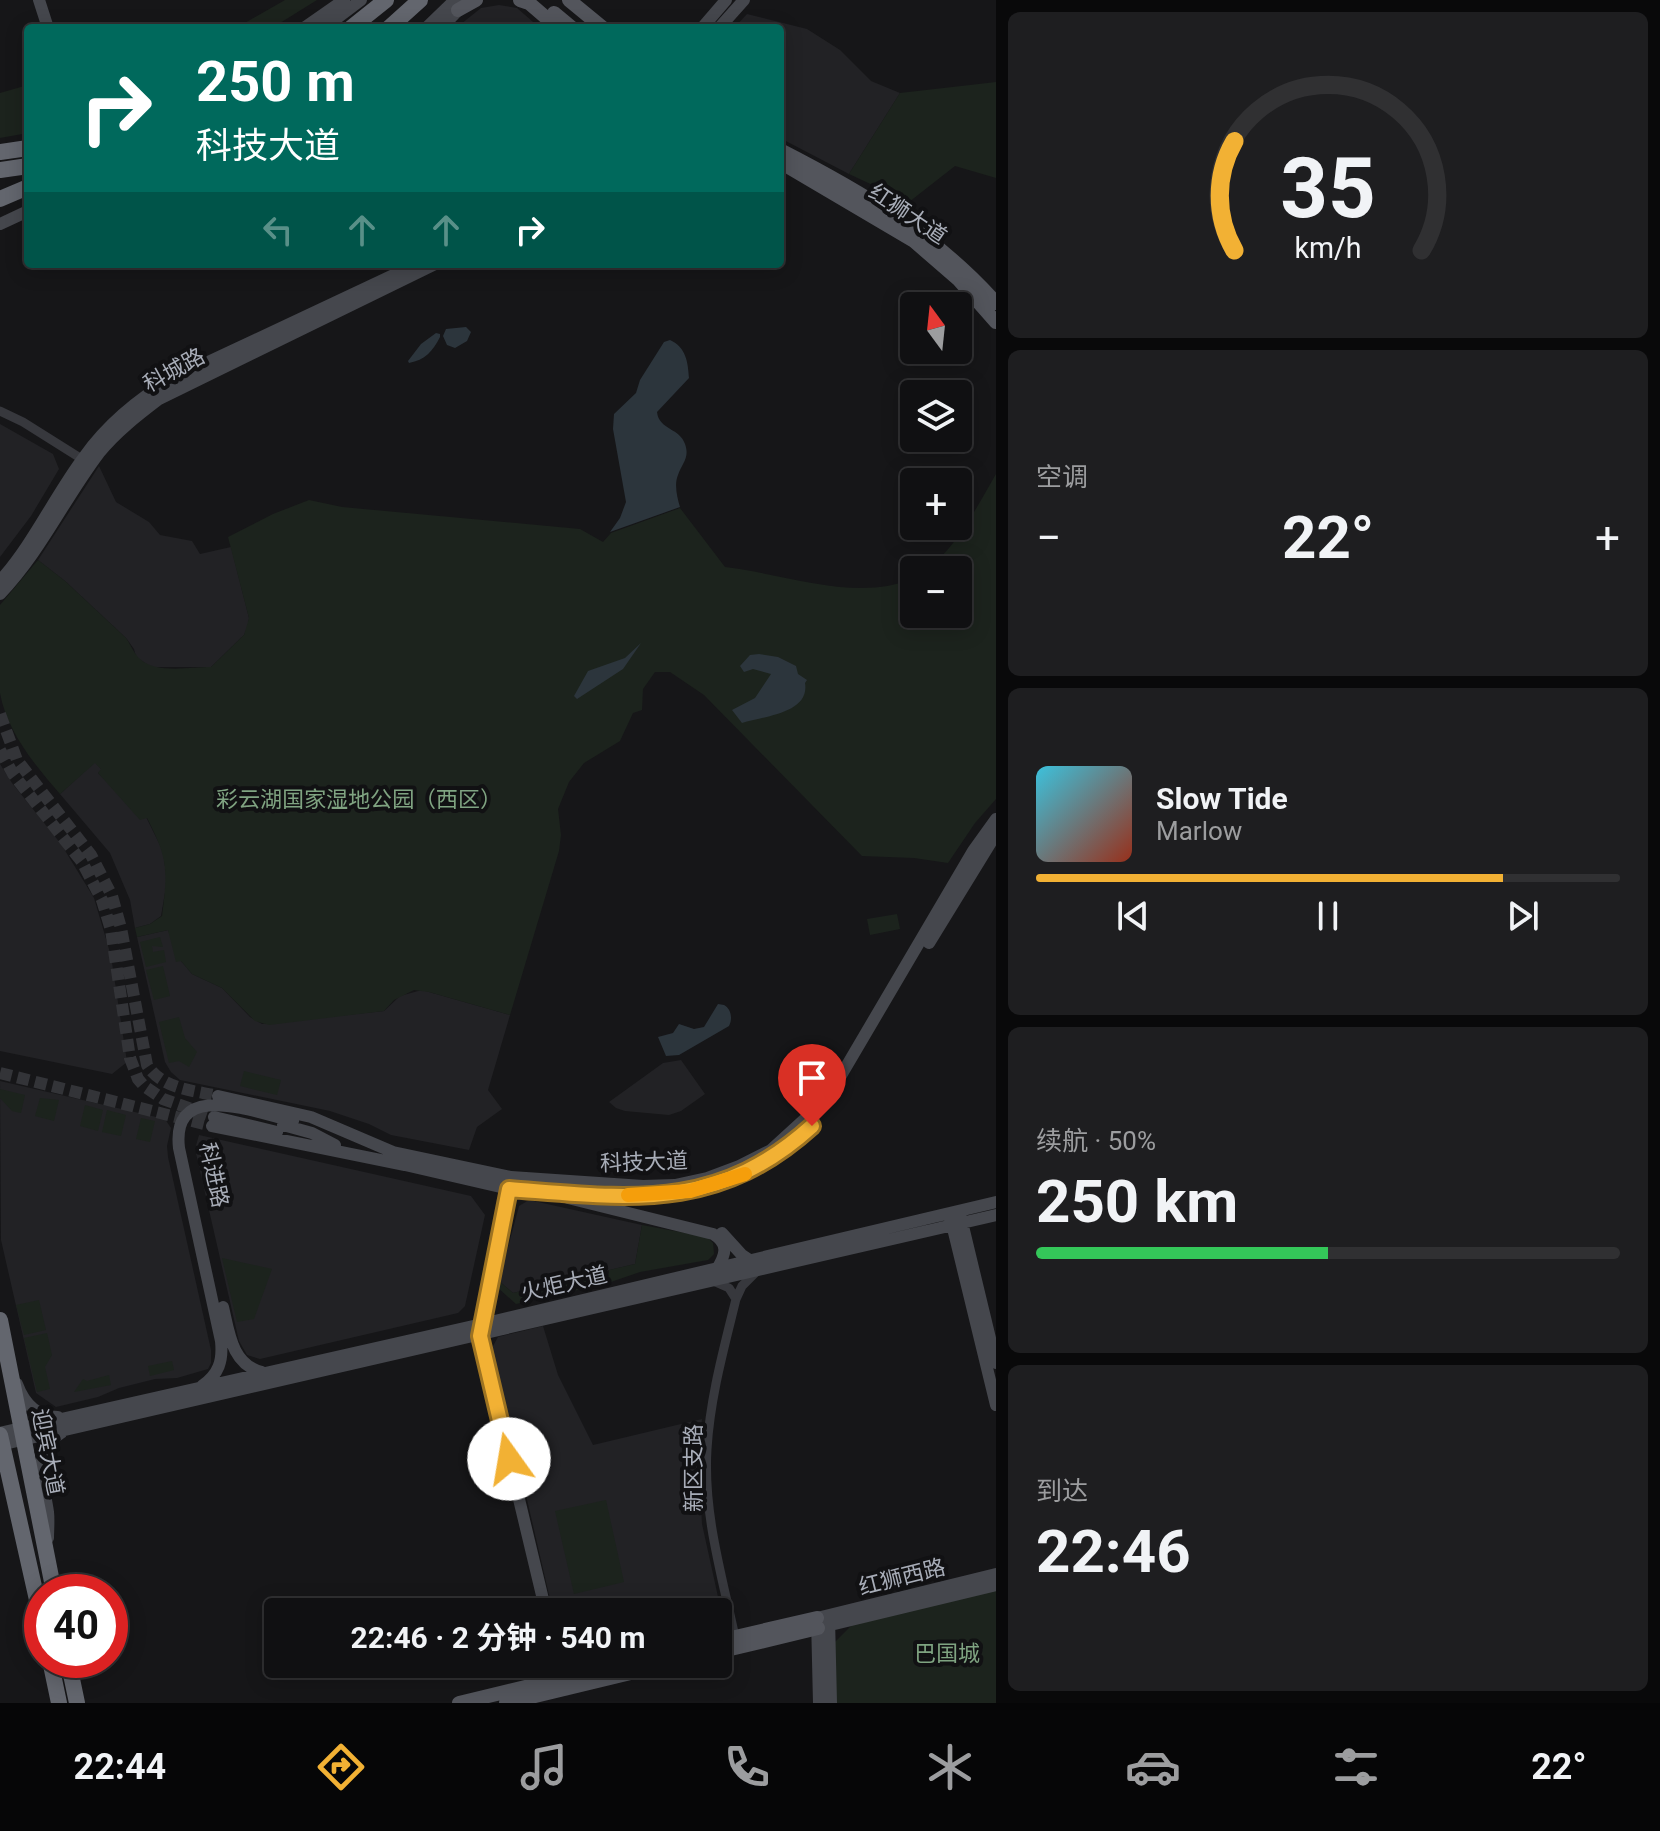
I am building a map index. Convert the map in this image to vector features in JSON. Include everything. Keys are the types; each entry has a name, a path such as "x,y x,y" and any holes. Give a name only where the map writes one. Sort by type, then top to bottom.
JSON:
{"highway":[{"path":"356,24 386,0"},
{"path":"393,24 420,0"},
{"path":"0,151 24,148"},
{"path":"0,170 24,167"},
{"path":"0,199 24,189"},
{"name":"迎宾大道","path":"0,1320 4,1369 22,1434 50,1574"},
{"name":"迎宾大道","path":"1,1440 32,1574"},
{"path":"16,1501 22,1497 28,1501 48,1562"},
{"path":"54,1678 59,1703"},
{"path":"72,1678 77,1703"}],"main road":[{"path":"39,0 47,24"},
{"path":"310,24 344,0"},
{"path":"329,24 361,0"},
{"path":"431,24 460,3 476,0"},
{"path":"520,0 529,3 553,24"},
{"path":"538,0 567,24"},
{"path":"559,0 587,24"},
{"path":"569,0 598,24"},
{"path":"705,24 726,0"},
{"path":"723,24 744,0"},
{"path":"444,24 460,3"},
{"name":"红狮大道","path":"784,152 922,233 959,264 996,303"},
{"name":"红狮大道","path":"784,164 914,241 959,280 996,322"},
{"path":"0,224 24,213"},
{"name":"科城路","path":"0,581 121,416 163,385 409,268"},
{"name":"科城路","path":"0,594 48,534 86,462 127,424 177,388 427,268"},
{"name":"科技大道","path":"335,1145 213,1122 405,1165 510,1183 675,1185 723,1173 771,1150 806,1120 836,1084 973,851 996,819"},
{"name":"科技大道","path":"218,1096 311,1117 393,1152 537,1191 636,1195 668,1194 708,1187 751,1170 789,1145 823,1113 842,1088 996,834"},
{"path":"265,1373 248,1367 227,1343 179,1148 179,1130 183,1119 193,1109 216,1105 343,1132"},
{"name":"科进路","path":"227,1343 185,1146 188,1122 200,1112 215,1109 298,1128 335,1145"},
{"path":"335,1145 405,1165"},
{"path":"510,1183 481,1330 543,1598"},
{"path":"621,1186 636,1195 648,1210 718,1229 754,1266"},
{"path":"537,1191 713,1234 720,1238 725,1248 715,1275"},
{"path":"660,1214 651,1208 651,1202 668,1194"},
{"name":"火炬大道","path":"1,1440 956,1218 996,1202"},
{"name":"火炬大道","path":"956,1218 996,1215"},
{"path":"956,1218 996,1363"},
{"path":"956,1218 996,1405"},
{"name":"火炬大道","path":"75,1422 265,1373 481,1330"},
{"path":"198,1389 217,1371 227,1343"},
{"path":"4,1369 34,1410 46,1417 75,1422"},
{"path":"48,1562 48,1513 41,1462 51,1440 75,1422"},
{"path":"0,1483 16,1501"},
{"name":"红狮西路","path":"824,1622 996,1574"},
{"name":"红狮西路","path":"824,1622 996,1585"},
{"path":"732,1638 824,1622"},
{"path":"732,1648 824,1622"},
{"path":"819,1703 824,1622"},
{"path":"824,1622 831,1703"},
{"path":"459,1703 557,1678"},
{"path":"506,1703 559,1678"}],"street":[{"path":"0,411 86,462"},
{"path":"736,1299 754,1266"},
{"path":"715,1275 736,1299"},
{"name":"新区支路","path":"735,1637 710,1523 707,1451 714,1393 736,1299"}],"shaded area":[{"path":"499,5 517,8 535,24 461,24 481,8"},
{"path":"747,14 807,29 840,50 871,81 900,93 849,174 784,140 784,24 738,24"},
{"path":"466,327 471,332 467,341 455,348 447,345 443,336 446,329"},
{"path":"436,333 440,337 431,351 420,360 409,363 421,344"},
{"path":"670,340 683,351 689,378 657,412 662,422 679,435 686,449 676,482 680,507 610,532 626,502 613,429 614,414 636,393 640,380 664,342"},
{"path":"0,424 53,454 59,469 31,516 0,557"},
{"path":"99,466 116,502 149,522 160,535 192,541 200,554 231,547 249,618 248,626 244,635 211,667 151,667 136,657 126,638 38,560"},
{"path":"641,643 623,669 577,699 574,696 588,671 625,658"},
{"path":"750,655 778,657 796,666 798,674 807,680 805,693 800,701 784,712 742,723 732,710 755,698 771,674 753,669 744,672 740,666"},
{"path":"95,762 102,770 98,773 146,817 163,851 167,881 161,916 150,924 135,928 130,900 110,853 60,794"},
{"path":"0,764 61,844 94,898 111,956 127,1062 112,1074 0,1051"},
{"path":"168,930 181,961 192,974 222,988 250,1017 262,1024 384,1011 400,996 422,990 510,1015 488,1090 502,1109 477,1127 469,1150 391,1135 330,1111 180,1080 165,1062 137,937"},
{"path":"718,1004 730,1011 729,1026 679,1055 666,1056 658,1037 673,1033 679,1024 694,1029 704,1027"},
{"path":"681,1060 705,1094 681,1111 669,1115 625,1111 609,1102 663,1063"},
{"path":"0,1081 165,1119 171,1128 168,1157 211,1350 208,1369 119,1388 98,1397 56,1407 36,1393 1,1240"},
{"path":"199,1135 471,1196 485,1215 465,1306 458,1313 260,1359 247,1355 239,1341 195,1149"},
{"path":"529,1200 642,1225 635,1264 513,1293 499,1281 519,1206"},
{"path":"543,1326 558,1375 593,1445 702,1419 698,1453 702,1524 718,1598 550,1598 492,1348 498,1337"}],"green space":[{"path":"285,0 317,0 278,24 243,24"},
{"path":"996,82 996,178 955,166 909,202 849,174 900,93"},
{"path":"24,86 24,134 0,138 0,93"},
{"name":"彩云湖国家湿地公园（西区）","path":"996,474 996,799 948,863 862,856 704,695 670,672 655,672 643,689 642,710 633,713 620,741 584,763 569,782 558,809 559,851 510,1015 414,990 394,1000 384,1011 269,1025 255,1021 222,988 192,974 181,961 176,962 168,930 137,937 135,928 150,924 162,916 165,887 163,855 147,818 140,820 98,773 101,769 95,763 60,794 15,734 0,693 0,605 38,560 126,638 138,657 147,664 164,668 211,667 244,635 249,618 228,537 309,500 342,507 580,529 603,542 611,533 680,508 725,567 845,587 869,588 900,582 900,628 972,628 972,556 941,556 956,540 972,540 974,513"},
{"path":"897,914 900,929 870,935 867,919"},
{"path":"160,937 163,947 152,946 153,952 164,950 166,962 146,967 140,942"},
{"path":"163,966 170,996 154,1000 146,970"},
{"path":"179,1017 185,1038 197,1052 189,1067 179,1061 169,1063 159,1022"},
{"path":"244,1071 281,1080 277,1095 240,1086"},
{"path":"0,1089 25,1095 21,1113 12,1111 0,1098"},
{"path":"40,1098 59,1100 54,1121 35,1116"},
{"path":"85,1105 103,1110 98,1131 80,1126"},
{"path":"107,1110 126,1115 121,1136 102,1132"},
{"path":"141,1118 155,1121 150,1142 136,1139"},
{"path":"642,1225 707,1237 713,1243 714,1254 708,1260 640,1272 608,1283 609,1270 635,1264"},
{"path":"222,1258 272,1269 254,1319 237,1322"},
{"path":"592,1274 591,1287 516,1304 497,1287 499,1281 513,1293"},
{"path":"39,1300 46,1330 24,1335 16,1305"},
{"path":"47,1333 52,1355 45,1367 50,1389 37,1392 24,1338"},
{"path":"172,1361 174,1370 150,1376 148,1366"},
{"path":"109,1375 111,1385 74,1392 83,1379 87,1381"},
{"path":"606,1500 624,1582 574,1594 555,1511"},
{"name":"巴国城","path":"996,1590 996,1703 836,1703 835,1642 853,1624"}],"tunnel":[{"path":"0,714 17,760 91,855 112,896 147,1065 169,1084 218,1096"},
{"path":"0,750 13,774 82,862 102,900 111,930 130,1058 138,1079 163,1099 214,1117"},
{"path":"0,1073 212,1126"}],"slow traffic":[{"path":"628,1195 690,1191 745,1174"}],"route":[{"path":"509,1459 480,1336 509,1189 622,1195 690,1191 743,1175 812,1126"}]}
